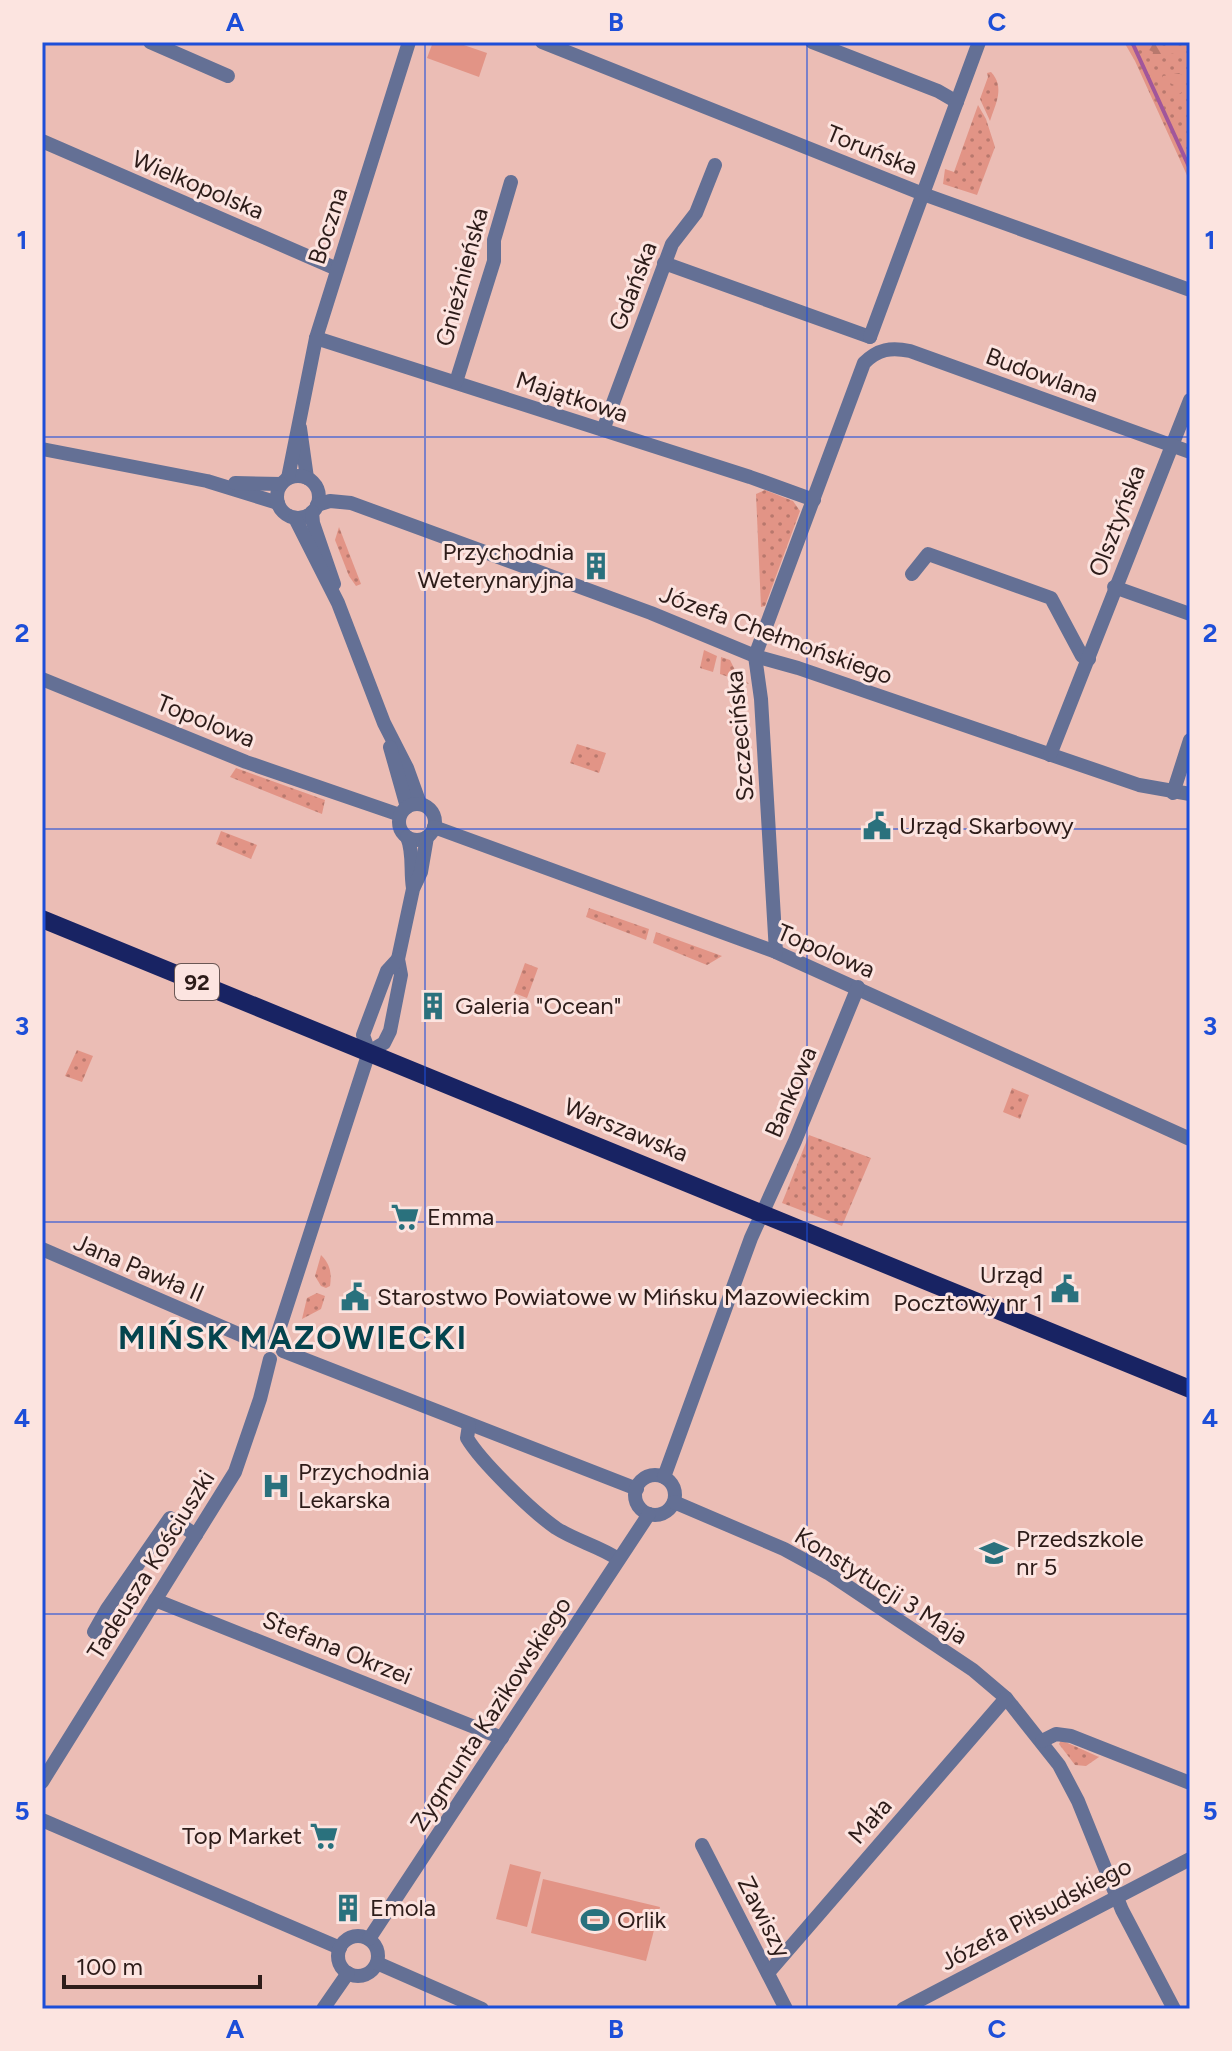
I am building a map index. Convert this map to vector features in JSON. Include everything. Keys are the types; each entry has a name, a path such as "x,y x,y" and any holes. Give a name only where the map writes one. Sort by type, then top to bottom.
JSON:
{"main road":[{"name":"Warszawska","path":"42,919 1190,1389"}],"street":[{"path":"150,42 228,76"},
{"name":"Boczna","path":"285,481 300,426 316,338 409,42"},
{"name":"Toruńska","path":"542,42 923,194 1190,290"},
{"path":"812,42 938,91 957,102"},
{"path":"870,337 979,42"},
{"name":"Wielkopolska","path":"42,141 337,269"},
{"name":"Gdańska","path":"603,430 672,244 696,213 715,165"},
{"name":"Gnieźnieńska","path":"456,382 494,261 494,240 511,182"},
{"path":"664,263 870,337 879,351"},
{"name":"Majątkowa","path":"316,338 814,500"},
{"name":"Budowlana","path":"879,351 910,351 1190,452"},
{"name":"Szczecińska","path":"776,952 761,699 755,656 856,379 864,363 879,351"},
{"name":"Olsztyńska","path":"1050,755 1190,400"},
{"name":"Boczna","path":"300,426 307,478"},
{"path":"42,449 207,481 278,503 295,518 301,518 316,503"},
{"path":"278,503 278,490 285,481 295,476 307,478 316,503 313,523 338,603 384,723 407,768 409,809 400,827 412,853 410,871 413,889"},
{"path":"207,481 285,481"},
{"name":"Józefa Chełmońskiego","path":"316,503 341,496 351,503 651,613 755,656 1139,785 1190,794"},
{"path":"295,518 338,603"},
{"path":"912,574 928,554 1051,598 1082,656 1089,659"},
{"path":"1114,587 1190,614"},
{"name":"Topolowa","path":"42,679 246,762 377,807 409,809"},
{"path":"384,723 409,809"},
{"path":"1173,793 1190,740"},
{"path":"377,807 391,799 399,783"},
{"path":"398,959 387,971 363,1035 369,1052 384,1043 390,1031 401,975 398,959 433,814 409,809"},
{"path":"407,837 417,840 430,832"},
{"name":"Topolowa","path":"430,832 776,952 1190,1139"},
{"name":"Bankowa","path":"762,1212 795,1141 858,987"},
{"name":"Tadeusza Kościuszki","path":"42,1782 235,1472 369,1052"},
{"path":"664,1477 762,1212"},
{"name":"Jana Pawła II","path":"42,1249 273,1348"},
{"path":"273,1348 637,1489"},
{"path":"469,1425 467,1438 479,1455 539,1514 569,1535 618,1559"},
{"path":"637,1489 649,1477 664,1477"},
{"path":"637,1489 639,1507 649,1514 667,1511 674,1502 674,1489 664,1477"},
{"name":"Konstytucji 3 Maja","path":"674,1502 784,1549 828,1573 973,1670 1006,1698 1059,1765 1078,1801 1116,1895 1174,2009"},
{"name":"Zygmunta Kazikowskiego","path":"369,1939 649,1514"},
{"path":"94,1632 170,1518 196,1535"},
{"name":"Stefana Okrzei","path":"155,1600 502,1738"},
{"name":"Mała","path":"768,1973 1006,1698"},
{"path":"1042,1741 1050,1735 1064,1734 1190,1783"},
{"path":"42,1820 340,1948"},
{"name":"Zawiszy","path":"702,1845 786,2009"},
{"name":"Józefa Piłsudskiego","path":"903,2009 1190,1859"},
{"path":"355,1936 369,1939 378,1951 377,1963 368,1973 348,1973 340,1964 340,1948 355,1936"},
{"path":"377,1963 482,2009"},
{"path":"323,2009 348,1973"}],"green space":[{"path":"433,42 455,42 487,53 479,77 427,58"},
{"path":"1124,42 1190,42 1190,182 1135,61"},
{"path":"1144,42 1156,42 1160,49 1178,47 1181,52 1164,55 1161,62 1155,62 1153,52 1143,47"},
{"path":"991,72 998,89 990,121 980,99 987,73"},
{"path":"1179,73 1183,76 1184,91 1175,96 1174,85 1162,79 1163,76"},
{"path":"978,105 995,147 977,195 943,184 945,169 954,172"},
{"path":"765,490 793,501 800,511 765,606 761,607 756,494"},
{"path":"339,527 361,584 356,586 335,540"},
{"path":"704,650 717,656 713,672 700,668"},
{"path":"721,657 730,660 749,684 720,674"},
{"path":"577,744 606,753 599,773 570,763"},
{"path":"236,768 325,800 322,814 230,777"},
{"path":"221,831 257,845 251,859 216,844"},
{"path":"589,908 649,929 646,940 586,917"},
{"path":"656,932 722,956 707,965 653,943"},
{"path":"525,963 538,968 527,998 514,993"},
{"path":"77,1050 93,1056 82,1082 65,1076"},
{"path":"1012,1088 1029,1095 1020,1119 1003,1112"},
{"path":"809,1135 871,1158 842,1226 782,1203"},
{"path":"321,1255 330,1273 330,1286 326,1288 315,1276"},
{"path":"317,1293 325,1296 321,1309 302,1319 307,1298"},
{"path":"1061,1740 1099,1757 1086,1766 1075,1765 1059,1744"},
{"path":"510,1864 541,1872 527,1927 496,1919"},
{"name":"Orlik","path":"543,1879 660,1907 646,1961 531,1933"}],"waterway":[{"path":"1132,42 1190,169"}],"place":[{"name":"Przychodnia Weterynaryjna","path":"596,566"},
{"name":"Urząd Skarbowy","path":"877,826"},
{"name":"Galeria \"Ocean\"","path":"433,1006"},
{"name":"Emma","path":"405,1217"},
{"name":"Urząd Pocztowy nr 1","path":"1065,1289"},
{"name":"Starostwo Powiatowe w Mińsku Mazowieckim","path":"355,1297"},
{"name":"Przychodnia Lekarska","path":"276,1486"},
{"name":"Przedszkole nr 5","path":"994,1553"},
{"name":"Top Market","path":"324,1836"},
{"name":"Emola","path":"348,1908"},
{"name":"Orlik","path":"595,1920"}],"district":[{"name":"MIŃSK MAZOWIECKI","path":"293,1338"}]}
